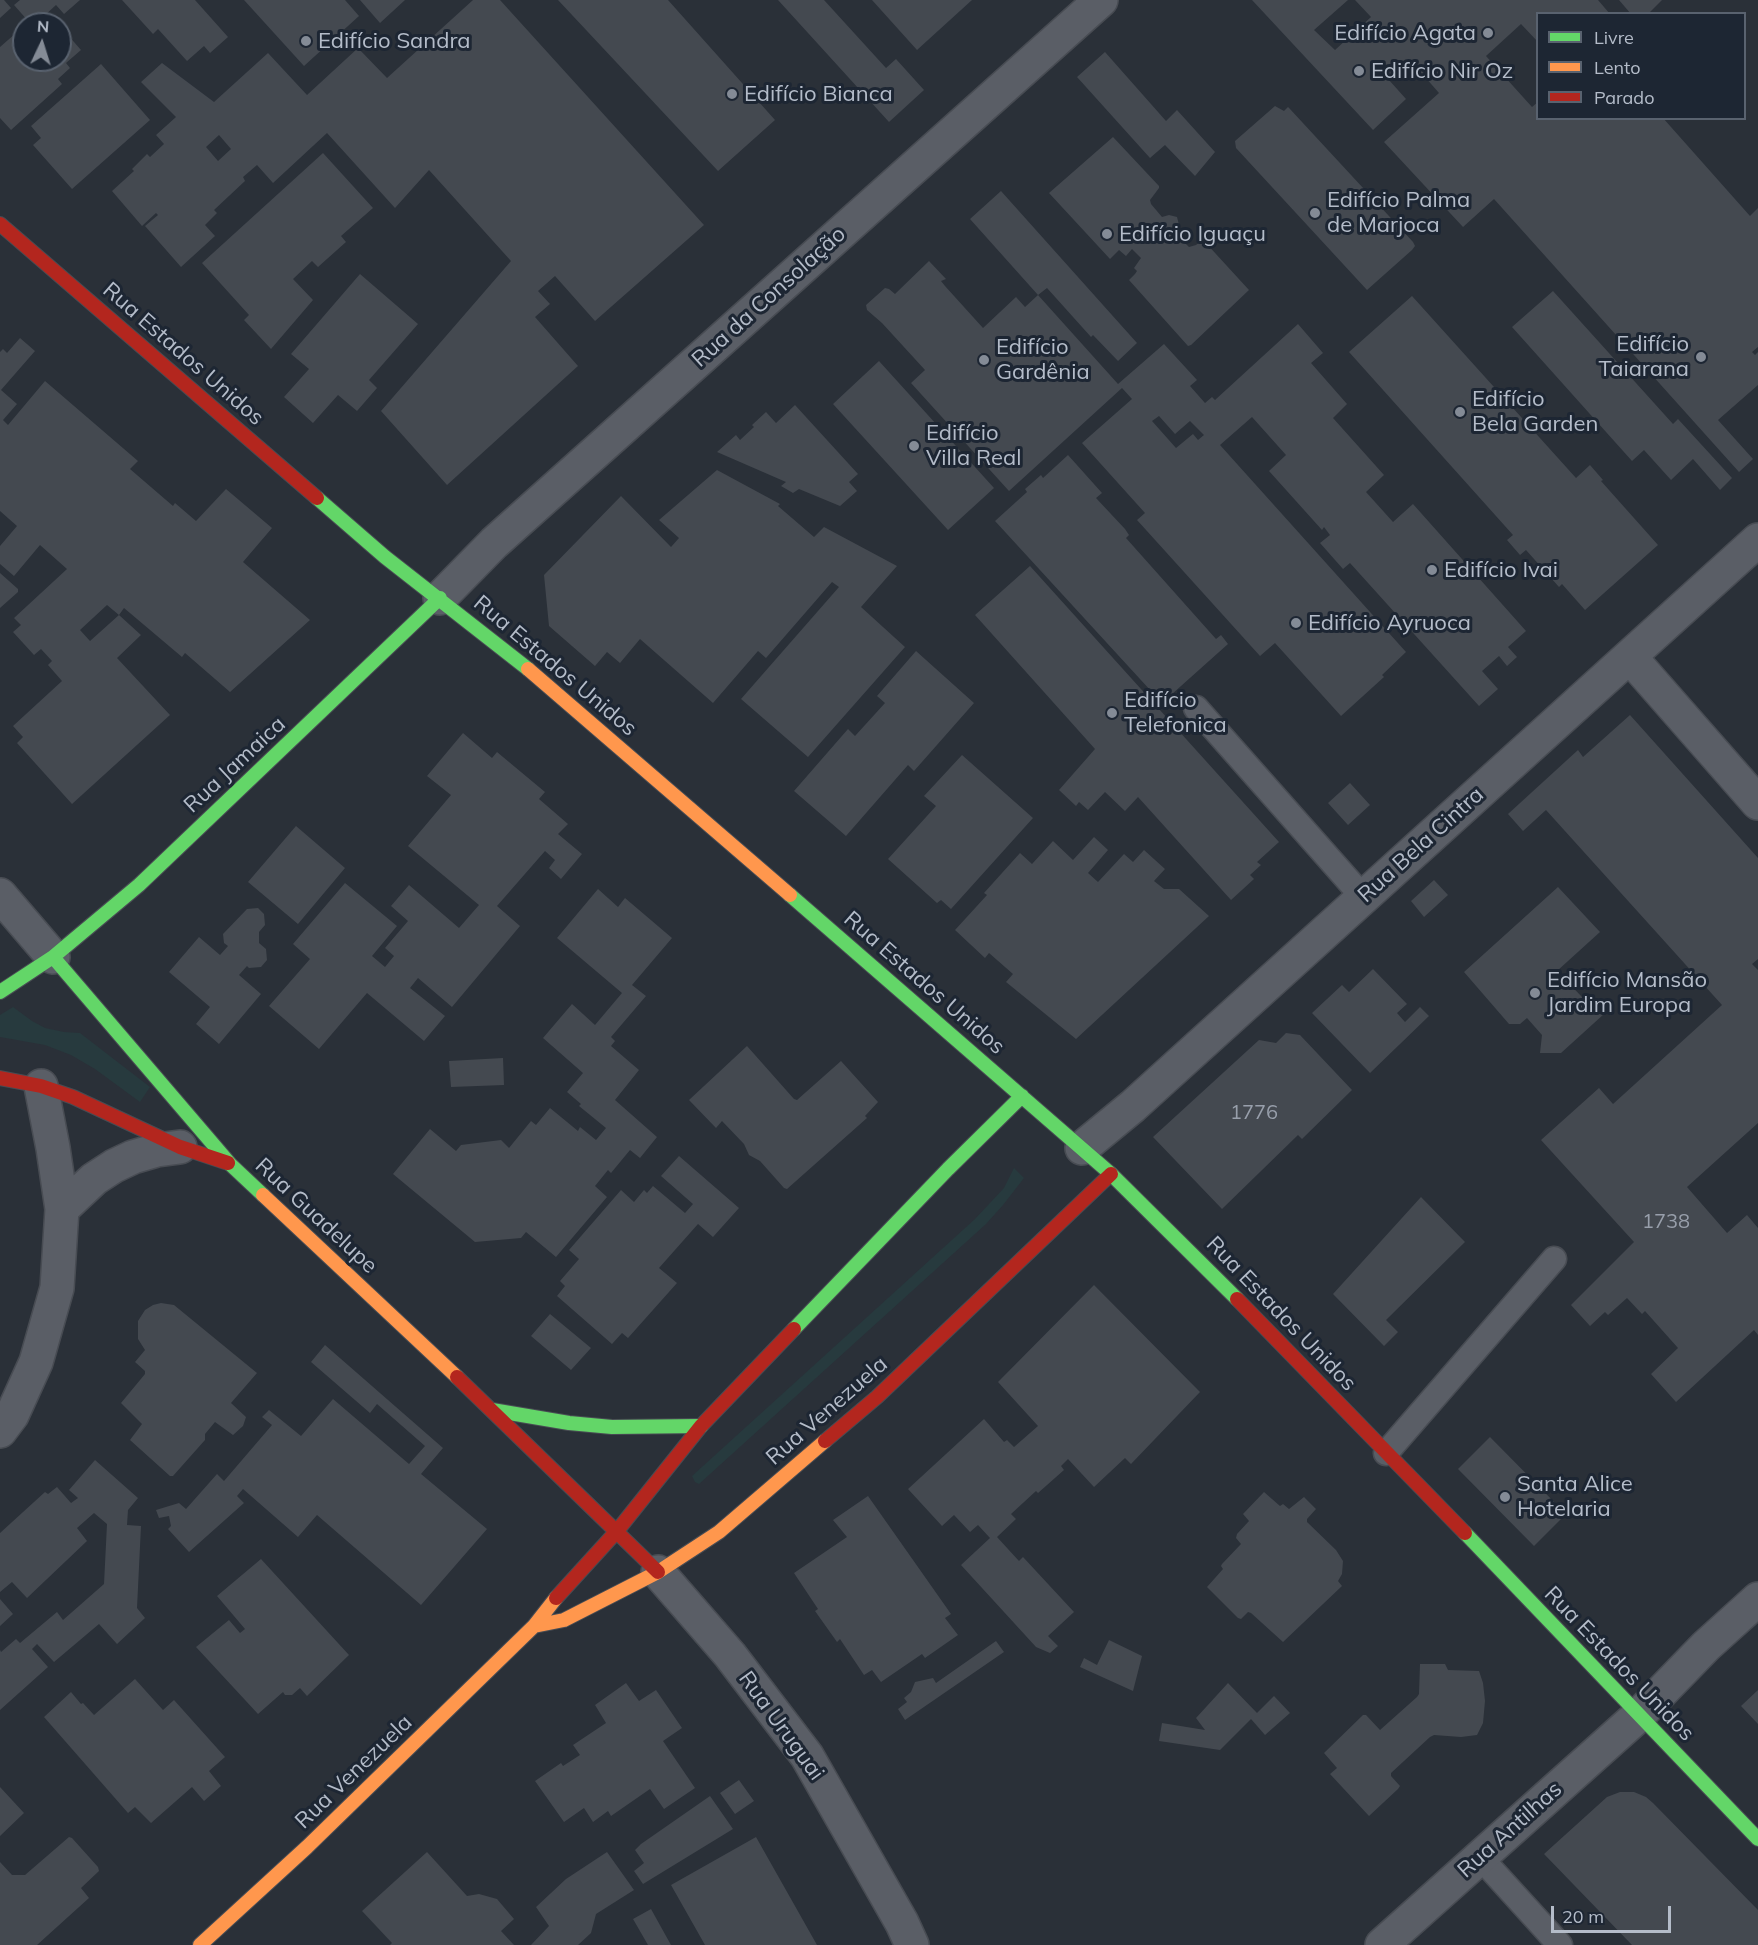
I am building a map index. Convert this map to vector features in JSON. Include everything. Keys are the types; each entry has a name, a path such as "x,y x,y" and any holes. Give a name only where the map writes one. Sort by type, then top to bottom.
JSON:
{"street":[{"name":"Rua da Consolação","path":"441,598 494,543 1101,0"},
{"name":"Rua Estados Unidos","path":"0,224 386,557 518,660 1111,1174 1187,1247 1758,1839"},
{"name":"Rua Bela Cintra","path":"1082,1148 1133,1106 1758,540"},
{"name":"Rua Jamaica","path":"53,957 140,885 441,598"},
{"path":"1630,657 1758,803"},
{"path":"0,895 53,957 0,992"},
{"name":"Rua Guadelupe","path":"53,957 230,1164 617,1531"},
{"path":"0,1078 41,1086 73,1097 180,1147 230,1164"},
{"path":"0,1431 12,1415 36,1362 57,1288 62,1209 41,1086"},
{"name":"Rua Venezuela","path":"200,1945 307,1847 534,1626 549,1605 617,1531 700,1426 948,1169 1022,1096"},
{"path":"62,1209 94,1179 114,1166 133,1157 157,1150 180,1147"},
{"name":"Rua Venezuela","path":"534,1626 564,1620 658,1572 719,1532 877,1397 1111,1174"},
{"path":"492,1410 569,1423 612,1427 700,1426"},
{"name":"Rua Uruguai","path":"617,1531 658,1572 730,1655 807,1756 902,1923 912,1945"},
{"name":"Rua Antilhas","path":"1382,1945 1639,1715 1706,1646 1758,1599"}],"lane":[{"path":"1196,708 1364,897"},
{"path":"1386,1453 1554,1259"},
{"path":"1480,1857 1560,1945"}],"green space":[{"path":"13,1007 45,1028 80,1033 150,1087 140,1102 95,1069 71,1055 45,1045 0,1037 0,1015"},
{"path":"1014,1168 1024,1178 986,1224 699,1484 695,1482 692,1476 975,1219 1004,1188"}],"building":[{"path":"0,0 4,0 11,8 0,18"},
{"path":"20,0 80,0 66,12 62,12 56,5 48,12 20,12 14,5"},
{"path":"122,0 195,0 228,37 210,53 204,46 187,61 158,29 153,34"},
{"name":"Edifício Sandra","path":"244,0 345,0 359,16 304,66"},
{"path":"360,0 405,0 380,23"},
{"path":"473,0 500,0 704,225 595,321 555,276 538,291 550,304 535,317 578,366 447,485 381,411 511,261 429,170 395,208 327,133 273,183 257,165 243,177 245,181 214,210 217,213 205,225 215,236 181,267 145,226 158,215 156,213 142,226 112,191 134,171 132,169 147,154 150,157 164,144 156,135 176,117 141,82 162,63 214,102 268,53 307,95 358,48 387,78","holes":["219,135 231,149 218,161 206,147"]},
{"path":"558,0 668,0 775,120 718,171"},
{"path":"778,0 824,0 886,68 896,59 924,90 889,122"},
{"path":"872,0 972,0 917,50"},
{"path":"1252,0 1348,0 1314,30 1335,50 1371,17 1355,0 1598,0 1608,12 1536,12 1536,40 1521,24 1486,56 1532,107 1536,104 1536,120 1665,120 1750,216 1758,208 1758,347 1752,352 1755,355 1758,352 1758,385 1718,420 1753,459 1739,472 1494,199 1463,227 1384,142 1439,93 1411,61 1389,80 1406,99 1373,130"},
{"path":"1619,0 1662,0 1650,12 1629,12"},
{"path":"12,36 12,72 66,72 58,79 62,84 11,130 0,118 0,47"},
{"path":"72,40 81,50 72,58"},
{"path":"1105,52 1166,121 1177,110 1215,152 1195,176 1165,145 1150,158 1077,77"},
{"path":"101,64 150,120 72,189 33,145 41,138 31,126"},
{"path":"1275,106 1284,111 1288,107 1290,109 1415,246 1367,290 1236,148 1235,141"},
{"name":"Edifício Iguaçu","path":"1113,137 1159,186 1150,200 1151,204 1162,217 1169,215 1177,217 1179,225 1174,232 1189,247 1202,240 1205,242 1249,290 1191,345 1188,346 1129,280 1137,271 1134,268 1141,258 1132,249 1126,256 1119,250 1110,259 1049,193"},
{"path":"323,153 373,208 341,236 346,242 318,267 312,261 293,279 313,300 271,349 244,320 249,315 202,263"},
{"path":"1001,191 1137,343 1118,361 1093,335 1091,337 1047,288 1038,295 970,219"},
{"path":"929,261 946,279 941,281 945,286 983,328 1016,297 1025,307 1038,295 1118,384 1164,344 1197,380 1190,386 1205,403 1212,397 1215,400 1298,324 1323,353 1311,363 1347,404 1333,418 1384,475 1366,492 1393,522 1413,504 1526,631 1508,647 1517,657 1507,666 1499,656 1482,671 1498,689 1479,706 1350,563 1343,569 1320,543 1330,535 1324,527 1322,530 1269,471 1286,455 1252,417 1220,445 1406,652 1382,675 1384,677 1341,716 1275,643 1260,656 1137,520 1145,513 1082,443 1132,399 1122,388 1009,491 911,383 925,370 867,310 866,305 885,288 895,294","holes":["1159,416 1175,434 1190,421 1204,435 1198,440 1193,434 1176,448 1152,421"]},
{"path":"360,274 418,324 369,380 377,388 357,411 338,395 313,423 284,397 309,369 291,354"},
{"path":"1553,291 1673,424 1678,419 1732,478 1720,490 1693,459 1671,480 1644,450 1632,461 1512,327"},
{"name":"Edifício Bela Garden","path":"1412,296 1576,478 1590,465 1603,480 1601,481 1658,545 1585,610 1562,584 1559,587 1526,550 1520,555 1507,540 1513,535 1349,352"},
{"path":"20,338 35,351 1,390 17,404 3,420 8,425 45,381 138,461 130,469 173,506 175,503 196,521 226,489 272,528 243,562 310,620 230,692 185,653 182,657 124,608 119,615 141,635 117,658 170,715 72,804 17,743 23,737 13,726 62,681 48,665 52,661 41,649 34,655 13,632 21,625 14,618 67,569 40,545 14,576 0,564 0,546 17,526 0,511 0,352 3,349 7,353","holes":["107,605 119,615 90,641 80,630"]},
{"name":"Edifício Villa Real","path":"879,361 994,488 948,530 833,404"},
{"path":"795,405 858,474 849,482 857,491 840,506 799,489 793,493 781,486 786,482 717,452 736,435 740,440 766,412 776,423"},
{"path":"1068,455 1102,493 1096,498 1125,529 1129,535 1126,538 1216,639 1221,635 1228,644 1162,703 995,521 1027,492 1025,489 1041,475 1043,478"},
{"path":"717,470 780,504 778,506 814,537 824,527 897,566 861,607 905,647 808,757 741,699 839,587 832,582 766,658 758,651 713,703 640,639 620,663 607,652 595,666 549,626 544,575 621,496 671,547 679,538 659,520"},
{"name":"Edifício Telefonica","path":"1030,566 1279,842 1257,862 1261,865 1250,875 1254,879 1231,900 1138,797 1125,811 1105,792 1088,810 1079,802 1076,806 1059,790 1095,749 975,615"},
{"path":"0,573 18,589 18,592 0,608"},
{"path":"916,651 974,703 914,771 908,765 846,836 794,791 848,729 855,736 885,703 877,696"},
{"path":"1630,715 1758,858 1758,959 1752,964 1758,970 1758,1123 1687,1187 1727,1233 1747,1215 1758,1228 1758,1335 1754,1330 1676,1402 1651,1374 1678,1348 1645,1311 1642,1314 1627,1298 1608,1315 1605,1312 1590,1326 1571,1305 1634,1242 1541,1140 1599,1088 1613,1104 1722,1005 1546,810 1523,831 1508,814 1578,750 1583,757"},
{"path":"463,733 492,758 497,752 545,792 539,799 568,824 558,834 582,854 561,879 549,868 555,860 545,851 497,906 520,926 452,1007 418,978 410,988 445,1016 424,1041 367,993 319,1049 269,1006 310,959 293,944 345,883 397,926 372,956 385,967 394,956 385,948 408,921 391,906 409,885 459,928 479,905 408,846 451,795 427,776"},
{"path":"962,755 1033,818 951,909 941,900 937,903 888,859 936,806 924,796"},
{"path":"1350,783 1370,805 1348,825 1328,803"},
{"path":"296,826 345,868 298,924 248,882"},
{"path":"1094,837 1108,850 1088,873 1098,882 1124,854 1133,862 1144,850 1165,869 1154,881 1164,889 1179,889 1209,916 1076,1039 1006,982 1013,974 989,953 985,958 955,930 987,895 984,893 1020,853 1032,864 1053,841 1073,860"},
{"path":"1434,880 1448,895 1424,917 1411,901"},
{"path":"1558,887 1600,932 1557,971 1582,997 1586,994 1604,1014 1561,1053 1540,1053 1542,1035 1527,1018 1520,1024 1509,1024 1464,972"},
{"path":"598,889 618,907 625,898 672,938 632,985 646,996 611,1037 615,1041 611,1046 639,1070 615,1100 657,1137 640,1158 630,1150 611,1173 608,1170 595,1186 607,1197 556,1257 526,1232 521,1238 475,1242 393,1174 430,1129 456,1151 461,1145 501,1140 509,1148 531,1121 536,1125 550,1108 578,1131 580,1127 596,1140 606,1128 579,1106 581,1104 567,1092 583,1073 543,1038 572,1004 595,1025 622,993 557,938"},
{"path":"258,908 264,914 265,925 259,932 259,943 266,949 267,960 261,967 249,968 247,966 239,975 261,994 219,1044 196,1024 210,1007 169,972 199,937 220,955 228,946 224,943 223,934 247,909"},
{"path":"1373,969 1407,1004 1397,1013 1405,1022 1420,1007 1429,1016 1370,1073 1312,1013 1342,985 1349,992"},
{"path":"1286,1033 1300,1035 1352,1090 1302,1139 1298,1135 1222,1209 1153,1137 1259,1040 1276,1043"},
{"path":"747,1046 794,1099 797,1100 841,1061 878,1102 865,1116 867,1118 787,1189 760,1161 749,1155 744,1144 722,1121 716,1128 689,1100"},
{"path":"503,1058 504,1085 451,1087 449,1061"},
{"path":"679,1156 739,1208 713,1237 698,1224 659,1268 677,1283 628,1338 622,1333 612,1344 557,1296 565,1286 560,1281 579,1259 569,1250 621,1190 634,1202 644,1190 647,1193 653,1186 685,1213 693,1204 661,1176"},
{"path":"1421,1197 1465,1242 1386,1320 1398,1332 1384,1346 1333,1294"},
{"path":"1094,1285 1200,1392 1131,1464 1125,1458 1094,1487 1068,1459 1061,1466 1064,1470 1011,1514 1016,1519 997,1537 1019,1561 1023,1557 1074,1612 1048,1636 1058,1646 1050,1653 1036,1647 961,1565 990,1538 978,1525 970,1532 954,1515 942,1526 908,1489 984,1419 1004,1442 1007,1440 1014,1447 1038,1426 998,1382"},
{"path":"161,1303 174,1305 257,1373 231,1403 246,1417 243,1426 233,1435 215,1422 205,1434 205,1440 173,1476 170,1476 130,1440 142,1424 121,1403 145,1374 145,1371 135,1362 145,1350 138,1339 138,1321 145,1310"},
{"path":"550,1314 591,1348 571,1370 531,1336"},
{"path":"325,1345 443,1448 421,1474 487,1529 421,1605 317,1515 298,1537 243,1489 237,1496 244,1503 189,1552 168,1529 171,1526 169,1516 159,1518 156,1510 179,1503 186,1509 217,1474 224,1481 272,1425 262,1417 269,1410 301,1436 333,1399 409,1464 425,1446 377,1404 370,1413 311,1362"},
{"path":"1490,1437 1566,1514 1534,1546 1458,1469"},
{"path":"95,1460 138,1498 128,1510 127,1525 141,1526 137,1608 145,1618 117,1644 99,1624 54,1662 37,1644 32,1649 48,1667 0,1710 0,1650 1,1652 16,1639 20,1643 57,1612 63,1620 104,1584 107,1524 94,1513 77,1528 87,1541 27,1598 12,1582 0,1592 0,1533 45,1492 48,1494 57,1487 71,1503 78,1498 69,1490"},
{"path":"1264,1492 1280,1506 1283,1504 1289,1509 1304,1497 1316,1509 1307,1522 1336,1550 1343,1561 1342,1574 1338,1581 1342,1586 1283,1642 1251,1613 1248,1612 1241,1619 1238,1618 1207,1587 1223,1569 1222,1564 1241,1544 1236,1538 1237,1534 1249,1521 1243,1514"},
{"path":"868,1496 951,1614 945,1618 958,1635 925,1658 922,1654 881,1682 872,1670 864,1675 840,1639 837,1642 815,1611 818,1609 794,1573 847,1537 833,1520"},
{"path":"261,1559 349,1655 307,1696 300,1688 292,1695 285,1695 283,1692 258,1714 196,1647 229,1620 240,1633 245,1629 217,1596"},
{"path":"0,1599 13,1614 0,1626"},
{"path":"1109,1640 1142,1656 1133,1691 1080,1667 1084,1658 1097,1665"},
{"path":"996,1641 1004,1652 905,1720 898,1709 907,1702 904,1698 911,1692 915,1682 933,1678 936,1683"},
{"path":"1420,1664 1445,1664 1448,1670 1479,1671 1485,1701 1483,1723 1477,1735 1461,1737 1434,1735 1430,1737 1391,1773 1400,1786 1369,1816 1330,1774 1337,1768 1324,1753 1363,1715 1366,1715 1380,1730 1417,1697"},
{"path":"135,1679 163,1710 174,1700 225,1757 209,1771 221,1786 204,1801 192,1787 151,1823 135,1807 128,1813 44,1717 71,1692 94,1715"},
{"path":"626,1683 639,1701 656,1690 682,1728 663,1741 695,1788 664,1809 650,1789 611,1816 608,1811 593,1822 584,1808 564,1822 535,1781 561,1763 563,1766 580,1755 573,1745 606,1723 595,1705"},
{"path":"1228,1683 1257,1713 1274,1696 1290,1713 1265,1735 1251,1719 1220,1750 1159,1741 1162,1723 1205,1730 1196,1718"},
{"path":"1758,1690 1758,1724 1741,1706"},
{"path":"739,1780 754,1801 735,1814 720,1793"},
{"path":"0,1787 24,1813 0,1836"},
{"path":"1620,1792 1634,1792 1646,1797 1758,1910 1758,1945 1632,1945 1544,1854 1607,1797"},
{"path":"710,1796 733,1829 643,1884 634,1871 644,1863 635,1850"},
{"path":"69,1837 98,1867 99,1871 81,1888 89,1898 37,1945 0,1945 0,1862 12,1875 25,1875"},
{"path":"756,1837 817,1945 705,1945 671,1885"},
{"path":"427,1852 467,1896 479,1894 497,1899 514,1919 501,1931 514,1945 390,1945 392,1943 362,1911"},
{"path":"607,1852 634,1890 596,1914 591,1933 578,1945 531,1945 549,1926 536,1907 566,1879"},
{"path":"651,1909 671,1945 648,1945 633,1919"}],"traffic: fast":[{"path":"317,498 385,557 528,669"},
{"path":"0,992 53,957 139,885 440,598"},
{"path":"790,895 1111,1174 1237,1299"},
{"path":"53,957 230,1164 263,1195"},
{"path":"794,1329 948,1169 1022,1096"},
{"path":"492,1410 569,1423 612,1427 701,1426"},
{"path":"1465,1533 1758,1839"}],"traffic: slow":[{"path":"528,669 790,895"},
{"path":"263,1195 457,1377"},
{"path":"534,1626 564,1620 658,1572 719,1532 825,1441"},
{"path":"200,1945 307,1847 534,1626 556,1598"}],"traffic: jam":[{"path":"0,224 317,498"},
{"path":"0,1078 41,1086 73,1097 180,1147 228,1163"},
{"path":"825,1441 877,1397 1111,1174"},
{"path":"1237,1299 1465,1533"},
{"path":"556,1598 617,1531 701,1426 794,1329"},
{"path":"457,1377 658,1572"}],"place":[{"name":"Edifício Agata","path":"1488,33"},
{"name":"Edifício Sandra","path":"306,41"},
{"name":"Edifício Nir Oz","path":"1359,71"},
{"name":"Edifício Bianca","path":"732,94"},
{"name":"Edifício Palma de Marjoca","path":"1315,213"},
{"name":"Edifício Iguaçu","path":"1107,234"},
{"name":"Edifício Taiarana","path":"1701,357"},
{"name":"Edifício Gardênia","path":"984,360"},
{"name":"Edifício Bela Garden","path":"1460,412"},
{"name":"Edifício Villa Real","path":"914,446"},
{"name":"Edifício Ivai","path":"1432,570"},
{"name":"Edifício Ayruoca","path":"1296,623"},
{"name":"Edifício Telefonica","path":"1112,713"},
{"name":"Edifício Mansão Jardim Europa","path":"1535,993"},
{"name":"Santa Alice Hotelaria","path":"1505,1497"}]}
